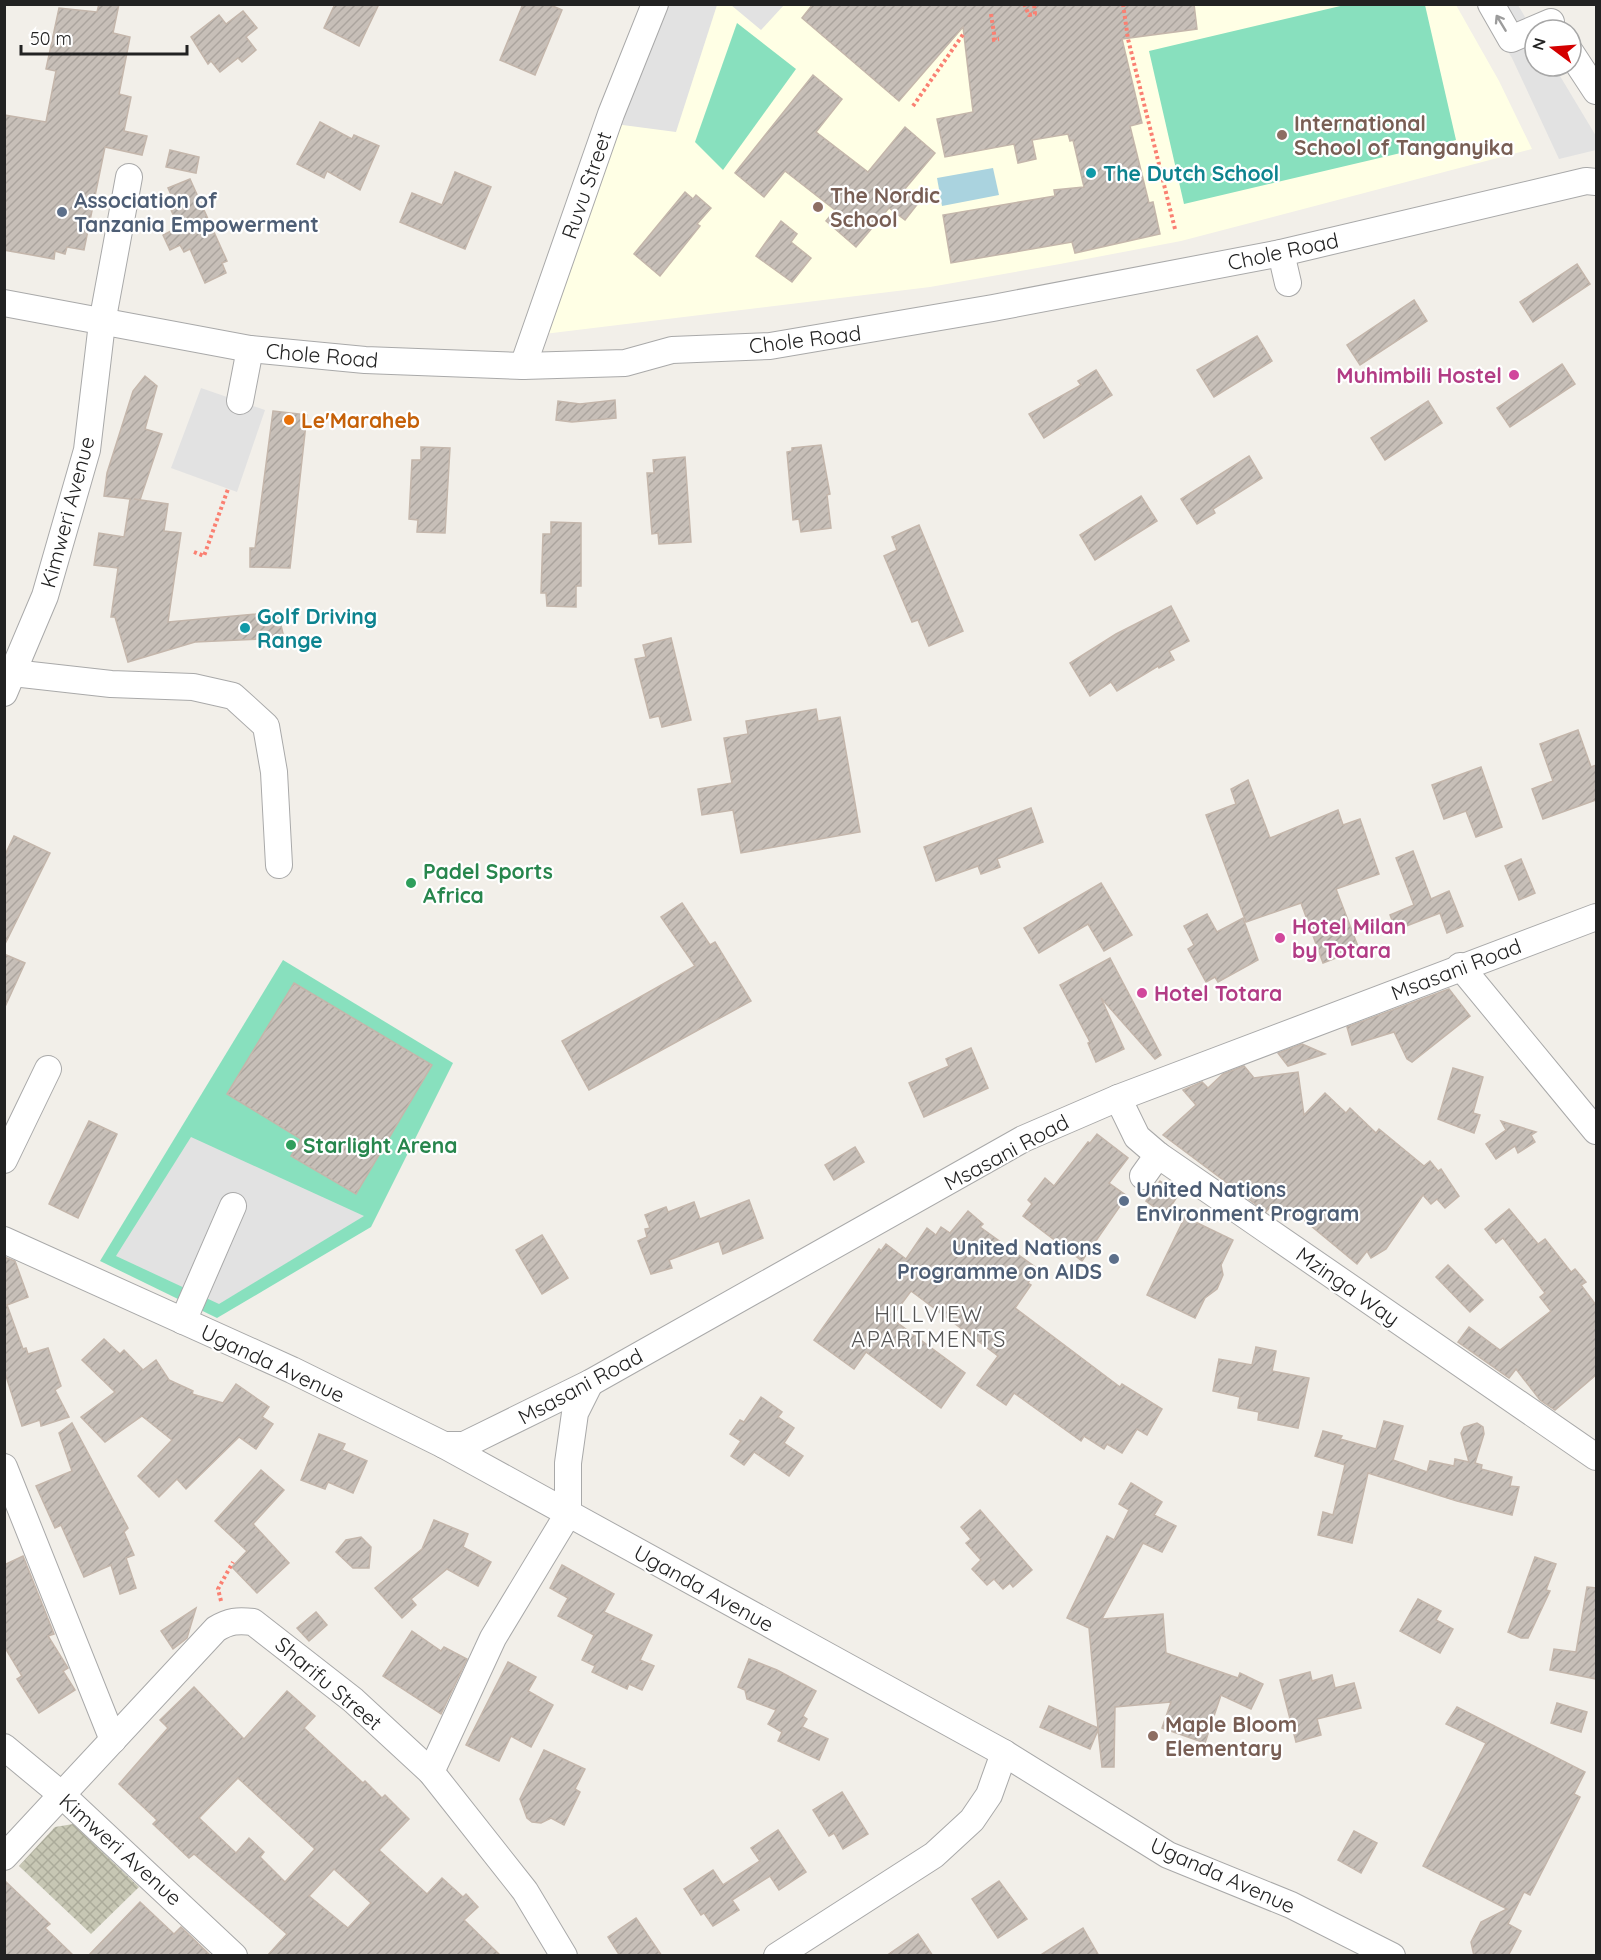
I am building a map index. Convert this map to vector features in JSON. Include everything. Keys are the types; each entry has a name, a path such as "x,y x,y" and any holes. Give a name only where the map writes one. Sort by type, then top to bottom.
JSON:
{"street":[{"name":"Ruvu Street","path":"523,366 611,114 655,4"},
{"path":"1491,4 1511,39 1523,33"},
{"path":"1583,71 1596,91"},
{"name":"Kimweri Avenue","path":"9,683 45,596 87,450 102,323 129,177"},
{"name":"Chole Road","path":"4,303 250,349 365,360 523,366 625,363 672,350 770,346 993,308 1281,252 1586,182 1596,182"},
{"path":"1281,252 1288,283"},
{"path":"240,401 250,349"},
{"path":"9,683 193,687 233,696 266,726 274,772 279,865"},
{"name":"Msasani Road","path":"444,1445 464,1445 590,1383 1023,1139 1118,1098 1460,966 1596,917"},
{"path":"1460,966 1596,1131"},
{"path":"4,1160 48,1069"},
{"name":"Mzinga Way","path":"1118,1098 1137,1137 1158,1155 1596,1457"},
{"path":"1143,1176 1158,1155"},
{"path":"183,1321 233,1206"},
{"name":"Uganda Avenue","path":"4,1240 292,1370 444,1445 1004,1753 1168,1855 1291,1905 1392,1956"},
{"path":"430,1772 493,1638 568,1514 568,1463 575,1413 590,1383"},
{"path":"4,1467 113,1740"},
{"name":"Sharifu Street","path":"227,1622 246,1621 264,1629 353,1700 430,1772 525,1891 564,1956"},
{"path":"4,1857 216,1629 227,1622"},
{"name":"Kimweri Avenue","path":"4,1747 62,1795 234,1956"},
{"path":"777,1956 934,1855 972,1820 989,1795 1004,1753"}],"path":[{"path":"1024,4 1029,15 1035,14 1034,4"},
{"path":"1123,4 1128,39 1175,229"},
{"path":"991,14 995,39"},
{"path":"913,106 964,33"},
{"path":"194,552 204,556 228,489"},
{"path":"227,1622 218,1589 233,1562"}],"shaded area":[{"path":"662,5 1456,5 1499,81 1532,149 1181,241 1060,264 930,287 544,334"},
{"path":"662,5 717,5 676,132 615,124"},
{"path":"731,5 784,5 761,30"},
{"path":"1479,5 1518,5 1526,18 1523,18 1523,78 1561,78 1596,136 1596,150 1559,159 1512,58"},
{"path":"201,388 265,410 237,492 171,468"},
{"path":"191,1137 364,1216 219,1304 116,1256"},
{"path":"73,1824 139,1887 91,1934 19,1866 55,1827"}],"green space":[{"path":"1349,4 1425,5 1456,140 1184,204 1149,51"},
{"path":"737,23 796,69 723,170 695,142"},
{"name":"Starlight Arena","path":"283,960 453,1063 371,1227 217,1318 100,1261"}],"water":[{"path":"993,168 999,195 942,206 937,178"}],"building":[{"path":"99,4 119,4 113,33 130,37 119,94 131,97 124,131 147,136 142,155 105,147 84,250 67,247 65,254 55,251 54,259 4,250 4,115 46,122 56,71 46,69 59,8 97,12"},
{"path":"335,4 379,4 359,46 324,28"},
{"path":"523,4 548,4 562,10 535,75 500,60"},
{"path":"813,4 1194,4 1197,29 1122,39 1142,123 1130,126 1149,203 1153,202 1160,234 1075,253 1072,242 951,263 943,215 1055,196 1054,190 1084,187 1073,140 1070,141 1068,134 1032,140 1036,159 1018,163 1014,144 945,157 937,119 973,112 963,27 899,101 802,18"},
{"path":"243,11 257,28 246,37 256,50 242,62 238,58 220,72 211,61 208,64 191,37 219,15 226,24"},
{"path":"813,75 842,99 816,132 868,172 905,127 935,153 904,190 919,202 905,220 889,208 856,247 826,221 835,210 785,171 764,197 735,173"},
{"path":"320,122 352,139 354,135 379,146 360,190 327,171 324,178 297,164"},
{"path":"170,150 199,157 196,173 166,167"},
{"path":"455,172 491,187 465,249 400,222 412,193 442,205"},
{"path":"190,179 227,261 222,263 226,273 205,283 190,249 184,252 180,245 170,250 163,235 173,230 171,224 176,221 171,210 177,208 168,188"},
{"path":"685,192 693,199 696,195 711,208 697,224 700,226 660,276 634,254"},
{"path":"781,221 797,234 791,242 811,258 792,282 756,256"},
{"path":"1577,264 1590,284 1533,322 1520,302"},
{"path":"1414,300 1427,321 1360,365 1347,345"},
{"path":"1257,336 1272,361 1214,397 1197,370"},
{"path":"1562,364 1575,384 1510,427 1497,408"},
{"path":"1096,370 1112,395 1044,438 1029,414 1081,385 1078,381"},
{"path":"145,376 157,386 145,429 162,434 140,500 168,504 164,531 181,533 168,622 278,612 284,638 195,642 128,662 115,617 111,617 118,568 94,565 99,533 124,537 130,499 104,496 107,473 133,391"},
{"path":"615,400 616,418 572,422 556,420 558,401 580,404"},
{"path":"1428,401 1442,423 1385,460 1371,438"},
{"path":"273,411 307,415 290,568 250,567 250,548 255,548"},
{"path":"821,445 830,494 827,495 831,528 801,532 799,519 793,520 787,452 792,451 792,448"},
{"path":"421,447 450,448 445,533 417,532 418,520 409,519 412,460 421,460"},
{"path":"1249,456 1262,478 1213,509 1215,513 1197,524 1181,499"},
{"path":"685,457 691,542 659,544 658,533 652,534 647,473 654,473 653,460"},
{"path":"1141,496 1157,521 1095,560 1080,535"},
{"path":"551,522 581,523 581,586 576,586 576,607 547,606 546,593 541,593 543,534 551,534"},
{"path":"919,525 963,631 929,646 918,620 912,622 884,556 897,550 892,537"},
{"path":"1171,606 1189,641 1169,651 1174,660 1159,668 1158,666 1117,691 1111,682 1090,696 1070,663 1116,634"},
{"path":"671,638 691,720 662,727 659,716 650,718 635,659 646,657 643,645"},
{"path":"816,709 818,721 840,717 860,832 741,853 733,810 702,815 698,789 732,783 724,738 748,734 746,721"},
{"path":"1578,730 1591,767 1596,765 1596,800 1543,819 1532,789 1553,781 1540,744"},
{"path":"1481,767 1502,827 1476,837 1466,811 1444,819 1432,785"},
{"path":"1248,780 1270,838 1338,810 1343,825 1360,819 1379,874 1336,889 1359,949 1323,963 1301,903 1246,922 1206,815 1236,804 1231,789"},
{"path":"1031,808 1043,842 997,859 1000,867 981,874 978,866 936,881 924,847"},
{"path":"14,836 50,853 4,946 4,857"},
{"path":"1413,851 1431,899 1449,891 1463,926 1447,933 1440,913 1396,930 1390,915 1414,905 1396,858"},
{"path":"1521,859 1535,893 1519,900 1505,866"},
{"path":"1101,883 1132,935 1104,951 1088,924 1039,953 1024,928"},
{"path":"682,903 710,945 715,942 751,1001 589,1090 562,1041 695,966 661,917"},
{"path":"1207,914 1217,932 1243,918 1258,960 1218,982 1215,977 1206,982 1188,949 1194,945 1184,926"},
{"path":"4,954 25,963 4,1009"},
{"path":"1110,958 1161,1055 1155,1059 1101,998 1124,1049 1096,1062 1088,1043 1090,1042 1060,985"},
{"path":"294,983 432,1065 356,1194 291,1156 301,1139 227,1094"},
{"path":"1449,989 1470,1016 1412,1062 1407,1059 1394,1032 1352,1045 1347,1027"},
{"path":"1302,1044 1325,1054 1288,1066 1278,1053"},
{"path":"971,1048 988,1088 924,1117 909,1083 949,1066 946,1059"},
{"path":"1244,1066 1254,1078 1298,1072 1304,1115 1325,1093 1346,1113 1350,1108 1376,1133 1379,1129 1424,1166 1430,1161 1438,1171 1441,1169 1459,1196 1445,1208 1437,1199 1431,1204 1423,1195 1386,1249 1371,1258 1367,1251 1357,1264 1299,1216 1296,1221 1273,1203 1266,1212 1163,1135 1196,1105 1183,1090 1202,1082 1208,1088 1223,1074"},
{"path":"1453,1068 1483,1077 1473,1113 1480,1115 1474,1133 1438,1119"},
{"path":"89,1121 117,1134 78,1218 49,1204"},
{"path":"1501,1121 1536,1132 1531,1135 1535,1142 1518,1153 1515,1146 1496,1159 1486,1144 1506,1130"},
{"path":"1097,1134 1128,1158 1109,1183 1127,1196 1082,1261 1023,1216 1032,1204 1028,1200 1045,1178 1054,1186 1088,1142 1090,1143"},
{"path":"855,1147 864,1162 834,1180 825,1165"},
{"path":"1160,1181 1179,1194 1165,1215 1146,1201"},
{"path":"749,1200 763,1238 723,1254 719,1241 669,1260 672,1268 651,1274 638,1241 647,1237 645,1229 650,1228 645,1215 666,1207 668,1212 694,1202 700,1219"},
{"path":"1509,1209 1538,1244 1545,1239 1571,1272 1575,1269 1586,1282 1581,1285 1596,1305 1596,1375 1555,1410 1540,1400 1516,1369 1509,1378 1458,1342 1469,1327 1500,1350 1551,1311 1540,1297 1545,1293 1503,1238 1496,1243 1485,1229"},
{"path":"968,1211 983,1224 980,1227 1038,1269 1028,1283 1031,1285 1015,1308 1120,1387 1122,1384 1162,1409 1147,1435 1137,1429 1122,1453 1107,1444 1104,1449 1084,1436 1081,1441 1014,1393 1006,1405 977,1385 998,1356 911,1291 891,1318 965,1373 941,1408 866,1352 854,1369 814,1340 879,1249 881,1251 886,1244 906,1259 927,1228 936,1235 941,1227 950,1233"},
{"path":"1185,1217 1233,1240 1221,1265 1223,1275 1217,1289 1205,1298 1195,1318 1147,1295"},
{"path":"542,1235 568,1278 542,1294 516,1250"},
{"path":"4,1257 15,1261 28,1297 7,1305 23,1349 26,1348 28,1354 48,1348 61,1386 55,1390 69,1417 41,1426 40,1420 22,1426 4,1370"},
{"path":"1448,1265 1483,1300 1470,1312 1436,1277"},
{"path":"104,1339 120,1354 124,1350 143,1370 156,1360 169,1380 193,1391 192,1394 223,1403 236,1384 269,1407 262,1417 273,1424 256,1449 239,1437 186,1489 177,1479 159,1497 138,1476 172,1440 142,1416 105,1442 81,1417 115,1392 82,1360"},
{"path":"1256,1347 1276,1351 1272,1371 1309,1378 1298,1428 1258,1420 1259,1412 1238,1408 1240,1397 1213,1391 1219,1359 1252,1365"},
{"path":"761,1397 782,1412 778,1417 794,1428 784,1443 803,1456 789,1476 754,1452 744,1465 731,1456 741,1441 730,1434 740,1420 744,1422"},
{"path":"1384,1421 1403,1426 1393,1460 1427,1472 1430,1461 1454,1466 1455,1459 1469,1462 1461,1433 1464,1427 1477,1423 1483,1427 1484,1434 1475,1463 1482,1465 1481,1469 1512,1477 1510,1486 1519,1487 1512,1515 1457,1501 1368,1473 1352,1543 1318,1535 1323,1512 1333,1515 1345,1465 1315,1456 1323,1431 1342,1436 1340,1439 1376,1449"},
{"path":"72,1423 128,1528 124,1532 134,1555 126,1558 136,1588 120,1594 111,1565 84,1577 61,1525 55,1528 36,1486 72,1471 59,1433"},
{"path":"319,1434 345,1444 342,1450 367,1461 353,1493 328,1482 325,1489 301,1480"},
{"path":"261,1470 284,1490 253,1524 289,1563 257,1593 232,1567 247,1551 215,1521"},
{"path":"1131,1483 1162,1502 1154,1515 1176,1526 1162,1552 1143,1543 1102,1619 1163,1614 1166,1653 1238,1678 1240,1673 1263,1684 1251,1709 1221,1695 1205,1743 1162,1728 1171,1702 1115,1707 1114,1767 1102,1767 1098,1730 1090,1749 1040,1727 1049,1706 1098,1728 1089,1628 1067,1618 1107,1536 1114,1540 1129,1510 1119,1504"},
{"path":"980,1510 1032,1570 1013,1587 1010,1583 1003,1589 994,1579 987,1585 972,1569 981,1560 966,1543 971,1539 961,1527"},
{"path":"434,1520 468,1534 463,1547 491,1562 478,1586 447,1569 411,1599 416,1605 402,1618 375,1588 422,1549"},
{"path":"361,1537 371,1547 369,1568 353,1568 336,1552 346,1540"},
{"path":"23,1556 54,1634 48,1636 68,1668 63,1671 75,1690 39,1713 17,1679 22,1676 4,1646 4,1565"},
{"path":"1535,1557 1556,1564 1546,1590 1550,1591 1528,1638 1521,1638 1508,1632"},
{"path":"562,1565 614,1594 604,1612 652,1635 640,1660 654,1666 642,1690 629,1684 627,1689 592,1672 595,1666 582,1660 594,1635 558,1616 568,1598 550,1588"},
{"path":"1587,1587 1596,1588 1596,1679 1550,1670 1554,1649 1576,1652"},
{"path":"1418,1599 1441,1611 1436,1620 1453,1629 1440,1653 1400,1631"},
{"path":"196,1608 187,1638 173,1649 161,1631"},
{"path":"316,1612 327,1625 309,1641 297,1628"},
{"path":"412,1631 441,1651 444,1647 467,1659 441,1714 383,1676"},
{"path":"749,1659 777,1670 816,1691 803,1716 807,1719 802,1727 828,1739 819,1760 778,1741 782,1732 768,1724 776,1710 747,1699 745,1690 738,1687"},
{"path":"508,1662 536,1677 528,1691 553,1705 531,1747 511,1736 499,1761 466,1745"},
{"path":"1310,1672 1312,1681 1332,1675 1335,1688 1354,1683 1361,1708 1317,1719 1321,1735 1296,1742 1280,1680"},
{"path":"194,1687 244,1739 287,1691 315,1716 304,1728 363,1783 365,1781 382,1798 385,1795 409,1819 379,1850 427,1894 442,1878 463,1897 466,1894 478,1907 464,1920 501,1956 267,1956 287,1934 194,1854 189,1858 153,1824 157,1820 119,1784 168,1728 160,1720","holes":["238,1778 315,1849 285,1882 260,1857 264,1852 249,1838 236,1853 199,1818","334,1869 371,1903 348,1928 309,1896"]},
{"path":"1557,1703 1587,1712 1581,1732 1551,1723"},
{"path":"1457,1707 1585,1772 1574,1794 1580,1797 1530,1895 1524,1892 1508,1924 1521,1931 1508,1956 1474,1956 1471,1942 1481,1922 1507,1909 1423,1866 1486,1743 1446,1724"},
{"path":"544,1750 585,1769 575,1789 580,1792 564,1825 551,1818 541,1823 532,1822 527,1818 520,1799"},
{"path":"842,1792 868,1834 843,1849 834,1833 829,1836 813,1810"},
{"path":"778,1830 806,1872 779,1890 770,1876 732,1900 739,1910 713,1926 704,1913 701,1915 684,1889 713,1870 723,1885 760,1861 751,1848"},
{"path":"1354,1831 1377,1843 1361,1873 1338,1860"},
{"path":"4,1880 50,1924 45,1928 74,1956 4,1956"},
{"path":"999,1881 1027,1919 998,1938 972,1899"},
{"path":"140,1902 174,1934 181,1927 211,1956 88,1956"},
{"path":"636,1918 662,1956 620,1956 608,1937"},
{"path":"1083,1928 1099,1956 1039,1956"},
{"path":"918,1934 933,1956 886,1956"}],"place":[{"name":"International School of Tanganyika","path":"1282,135"},
{"name":"The Dutch School","path":"1091,173"},
{"name":"The Nordic School","path":"818,207"},
{"name":"Association of Tanzania Empowerment","path":"62,212"},
{"name":"Muhimbili Hostel","path":"1514,375"},
{"name":"Le'Maraheb","path":"289,420"},
{"name":"Golf Driving Range","path":"245,628"},
{"name":"Padel Sports Africa","path":"411,883"},
{"name":"Hotel Milan by Totara","path":"1280,938"},
{"name":"Hotel Totara","path":"1142,993"},
{"name":"Starlight Arena","path":"291,1145"},
{"name":"United Nations Environment Program","path":"1124,1201"},
{"name":"United Nations Programme on AIDS","path":"1114,1259"},
{"name":"Maple Bloom Elementary","path":"1153,1736"}],"district":[{"name":"HILLVIEW APARTMENTS","path":"929,1326"}]}
